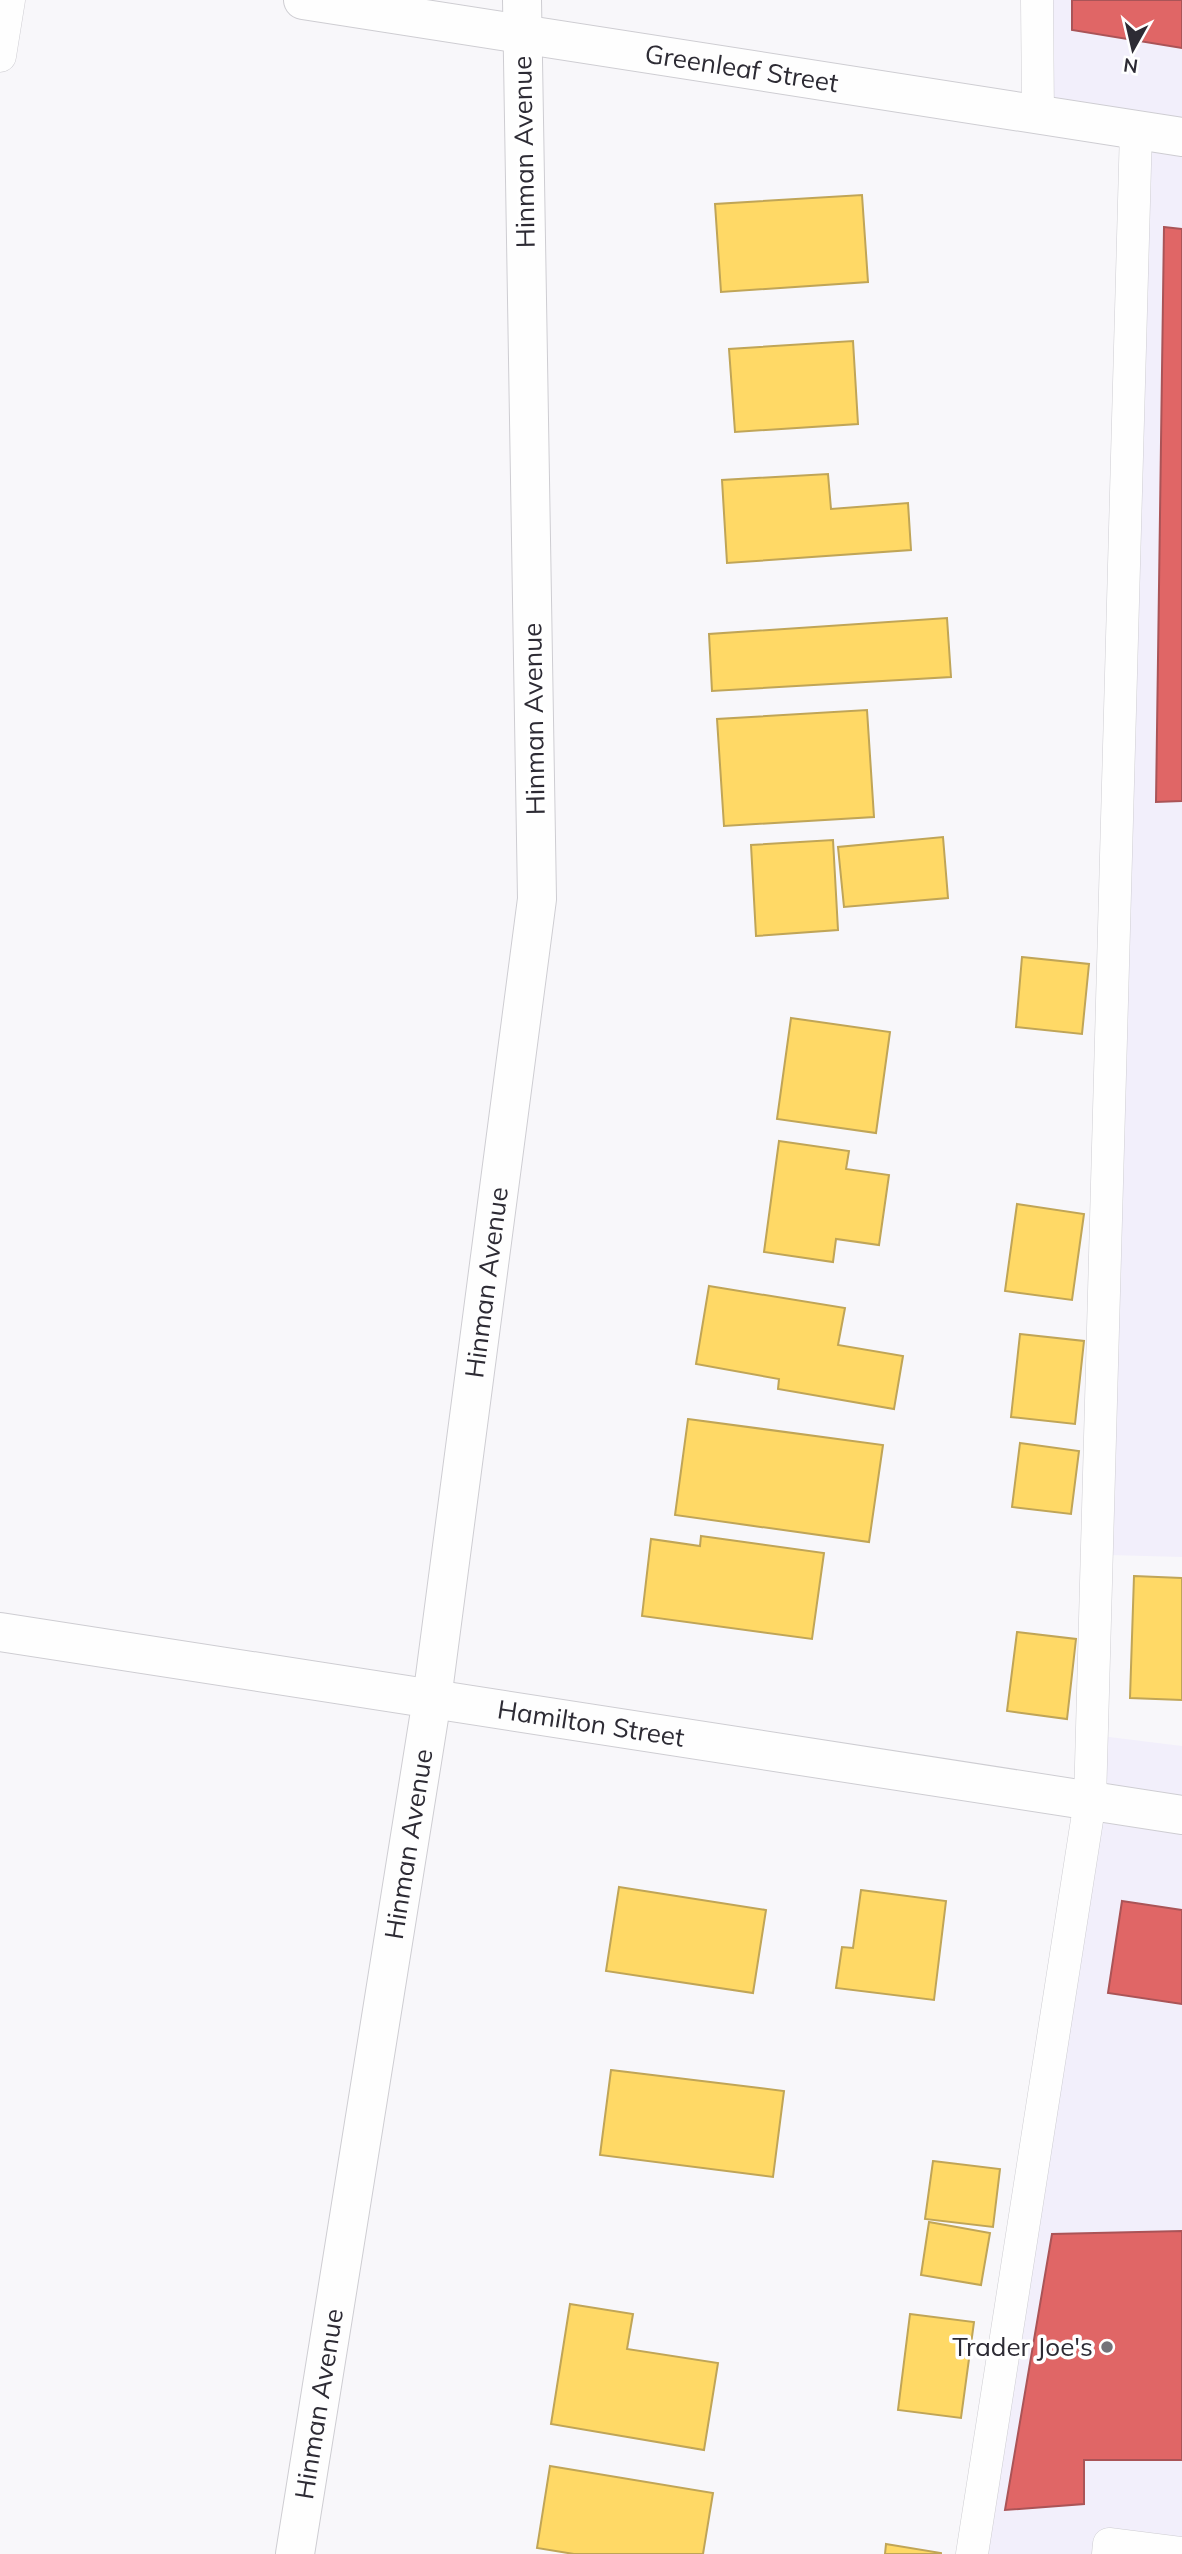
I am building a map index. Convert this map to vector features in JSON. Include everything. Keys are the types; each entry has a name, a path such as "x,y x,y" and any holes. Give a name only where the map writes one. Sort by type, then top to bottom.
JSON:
{"street":[{"name":"Greenleaf Street","path":"303,0 522,17 1038,115 1182,137"},
{"name":"Hinman Avenue","path":"296,2554 432,1699 537,899 522,17"},
{"name":"Hamilton Street","path":"0,1632 1182,1815"}],"lane":[{"path":"0,56 9,0"},
{"path":"1038,0 1038,115"},
{"path":"972,2554 1090,1801 1136,130"},
{"path":"1108,2554 1109,2544 1182,2553"}],"shaded area":[{"path":"1049,0 1182,0 1182,1557 1109,1555 1147,120 1050,106"},
{"path":"1101,1736 1182,1746 1182,2554 982,2554"}],"building: Homes":[{"path":"862,195 868,282 721,292 715,204"},
{"path":"853,341 858,424 735,432 729,349"},
{"path":"828,474 831,509 908,503 911,550 727,563 722,480"},
{"path":"947,618 951,677 712,691 709,634"},
{"path":"867,710 874,817 724,826 717,719"},
{"path":"943,837 948,898 844,907 838,847"},
{"path":"833,840 838,930 756,936 751,845"},
{"path":"1022,957 1089,964 1082,1034 1016,1027"},
{"path":"791,1018 890,1032 876,1133 777,1119"},
{"path":"779,1141 849,1151 846,1169 889,1175 879,1245 836,1239 833,1262 764,1252"},
{"path":"1017,1204 1084,1214 1072,1300 1005,1291"},
{"path":"709,1286 845,1308 838,1345 903,1356 894,1409 778,1389 779,1379 696,1364"},
{"path":"1020,1334 1084,1341 1075,1424 1011,1417"},
{"path":"688,1419 883,1445 869,1542 675,1515"},
{"path":"1020,1443 1079,1451 1071,1514 1012,1507"},
{"path":"701,1536 824,1553 812,1639 642,1616 651,1539 700,1546"},
{"path":"1134,1576 1182,1578 1182,1700 1130,1698"},
{"path":"1017,1632 1076,1639 1067,1719 1007,1711"},
{"path":"619,1887 766,1910 753,1993 606,1971"},
{"path":"861,1890 946,1901 934,2000 836,1988 842,1947 853,1948"},
{"path":"611,2070 784,2091 773,2177 600,2155"},
{"path":"933,2161 1000,2169 993,2227 925,2219"},
{"path":"929,2222 990,2233 981,2285 921,2275"},
{"path":"570,2304 633,2314 627,2349 718,2363 704,2450 551,2424"},
{"path":"910,2314 974,2322 961,2418 898,2410"},
{"path":"550,2466 713,2493 703,2554 574,2554 537,2548"},
{"path":"886,2544 941,2553 941,2554 885,2554"}],"building: Shops":[{"path":"1072,0 1182,0 1182,48 1072,30"},
{"path":"1164,227 1182,229 1182,801 1156,802"},
{"path":"1122,1901 1182,1910 1182,2004 1108,1993"},
{"name":"Trader Joe's","path":"1182,2231 1182,2460 1084,2460 1084,2504 1005,2510 1052,2234"}],"place":[{"name":"Trader Joe's","path":"1107,2347"}]}
